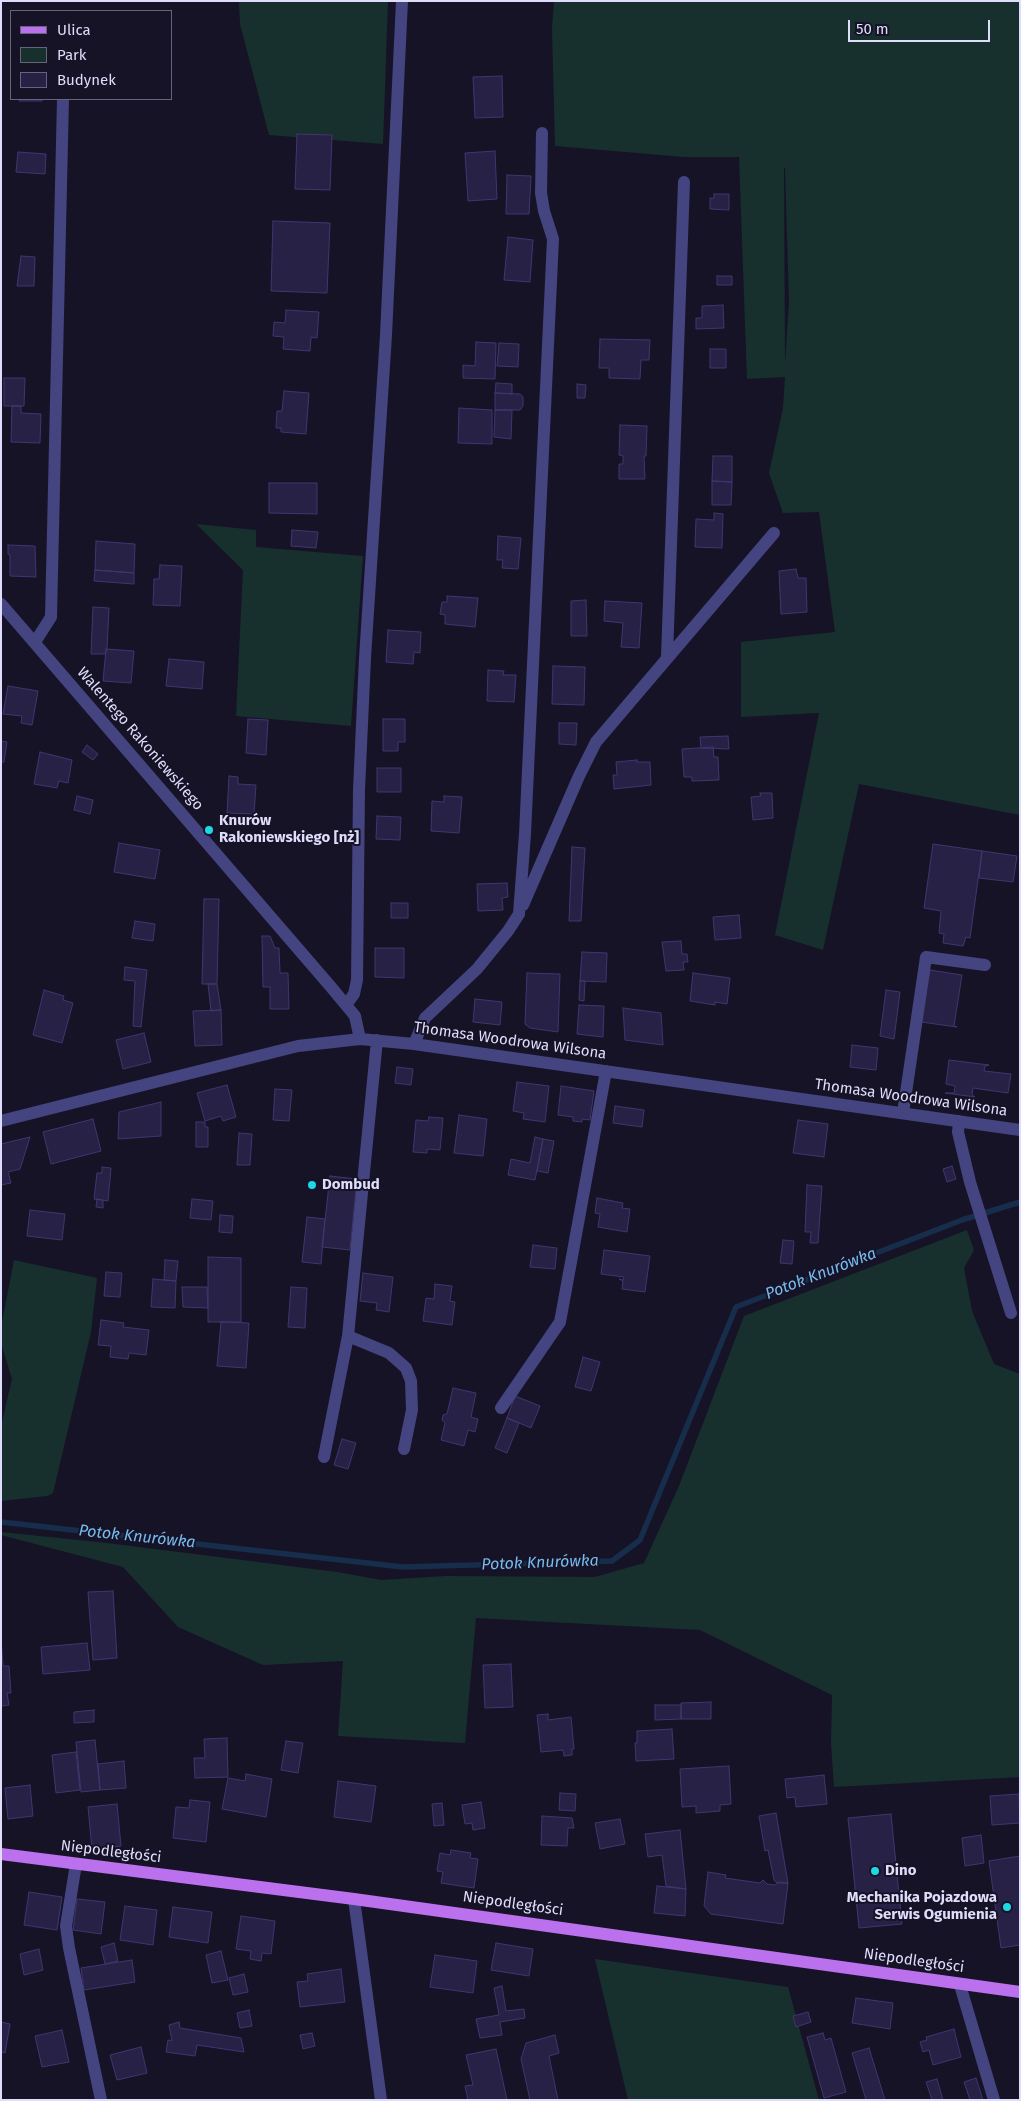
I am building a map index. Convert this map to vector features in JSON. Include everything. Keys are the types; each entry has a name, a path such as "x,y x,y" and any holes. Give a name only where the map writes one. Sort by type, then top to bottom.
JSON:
{"main road":[{"name":"Niepodległości","path":"1,1854 354,1899 1020,1992"}],"street":[{"path":"346,1006 354,994 356,980 359,790 386,335 402,1"},
{"path":"35,642 51,617 63,100"},
{"path":"518,914 525,834 553,239 544,211 541,193 542,133"},
{"path":"667,656 684,182"},
{"path":"414,1044 425,1018 476,969 508,930 518,914 596,742 667,656 774,533"},
{"name":"Walentego Rakoniewskiego","path":"1,604 355,1016 360,1039"},
{"path":"903,1113 926,957 984,965"},
{"name":"Thomasa Woodrowa Wilsona","path":"1,1120 298,1046 360,1039 414,1044 1020,1130"},
{"path":"324,1457 348,1336 377,1040"},
{"path":"502,1408 560,1322 606,1071"},
{"path":"959,1121 958,1132 975,1200 1011,1313"},
{"path":"348,1336 389,1353 406,1368 411,1381 412,1410 404,1449"},
{"path":"76,1864 66,1926 101,2100"},
{"path":"354,1899 381,2100"},
{"path":"960,1985 994,2100"}],"green space":[{"path":"239,1 388,1 383,144 269,135 240,24"},
{"path":"554,1 1020,1 1020,815 859,784 823,950 775,935 819,713 741,717 741,642 835,632 819,512 783,513 769,473 783,408 785,377 747,379 739,157 684,157 555,146 552,28","holes":["784,168 785,168 789,302 785,364"]},
{"path":"196,524 256,530 256,547 363,556 351,726 236,716 243,570"},
{"path":"967,1230 974,1250 964,1268 972,1311 994,1364 1020,1374 1020,1777 834,1787 831,1743 832,1695 700,1630 476,1618 465,1743 338,1736 343,1661 263,1665 178,1627 123,1567 1,1535 1,1532 107,1543 337,1572 381,1580 446,1576 595,1577 644,1563 679,1486 744,1316"},
{"path":"14,1260 97,1278 91,1332 53,1493 47,1496 1,1501 1,1426 12,1379 1,1343 1,1327"},
{"path":"595,1959 788,1987 819,2100 628,2100"}],"building":[{"path":"502,76 503,117 475,118 473,77"},
{"path":"20,100 42,100 42,101"},
{"path":"297,134 332,135 330,190 295,189"},
{"path":"495,151 497,199 468,201 465,153"},
{"path":"18,152 46,154 45,174 16,172"},
{"path":"507,175 531,176 529,214 506,214"},
{"path":"714,194 729,194 729,210 710,209 710,198 714,198"},
{"path":"273,221 330,223 327,293 271,291"},
{"path":"508,237 533,240 530,282 504,280"},
{"path":"21,256 35,257 34,286 17,286"},
{"path":"717,276 732,276 732,285 717,285"},
{"path":"723,305 724,328 696,329 696,318 702,318 702,306"},
{"path":"286,310 319,312 317,338 311,337 310,351 283,349 284,337 273,336 274,322 285,323"},
{"path":"600,339 650,340 649,360 641,360 640,379 609,378 609,368 599,368"},
{"path":"476,342 496,343 495,379 463,378 463,365 475,366"},
{"path":"499,343 519,344 518,367 497,366"},
{"path":"710,349 726,349 726,368 710,368"},
{"path":"4,378 25,378 24,406 4,406"},
{"path":"496,383 512,384 512,394 495,393"},
{"path":"577,384 586,385 585,398 577,398"},
{"path":"284,391 309,393 306,434 281,432 281,428 276,428 277,411 282,411"},
{"path":"495,393 520,394 523,397 523,406 520,410 495,410"},
{"path":"12,406 21,406 21,413 41,414 40,443 11,442"},
{"path":"459,408 492,410 492,444 458,443"},
{"path":"495,410 512,410 511,439 494,437"},
{"path":"620,425 647,426 646,456 644,456 645,479 619,479 619,464 623,464 623,456 619,455"},
{"path":"713,456 732,456 732,482 712,481"},
{"path":"712,481 732,482 731,505 712,505"},
{"path":"269,483 317,483 317,514 269,513"},
{"path":"714,513 723,514 722,548 695,547 696,519 714,520"},
{"path":"292,530 318,532 316,548 291,546"},
{"path":"498,536 521,538 518,569 502,568 503,560 497,560"},
{"path":"96,541 135,544 134,573 95,570"},
{"path":"8,545 35,546 36,577 10,576"},
{"path":"160,565 182,566 180,606 153,605 154,579 159,579"},
{"path":"796,569 798,578 806,578 807,612 781,614 779,571"},
{"path":"95,570 134,573 134,584 94,581"},
{"path":"447,596 478,598 475,627 445,624 445,615 440,614 442,602 447,602"},
{"path":"586,600 587,636 571,636 571,601"},
{"path":"605,601 642,603 639,648 621,647 623,623 604,621"},
{"path":"93,607 109,608 107,649 105,654 91,654"},
{"path":"388,630 421,632 420,653 414,652 413,664 386,662"},
{"path":"106,649 134,651 131,683 103,681"},
{"path":"169,659 204,662 202,689 166,686"},
{"path":"553,666 585,667 584,705 552,704"},
{"path":"488,670 504,671 503,675 516,675 514,702 487,701"},
{"path":"8,686 38,691 32,725 21,723 22,716 3,714"},
{"path":"248,719 268,720 266,755 246,753"},
{"path":"383,719 405,719 405,742 398,742 398,751 383,751"},
{"path":"559,723 577,723 576,745 559,744"},
{"path":"728,736 729,749 701,748 700,737"},
{"path":"1,741 7,742 4,762 1,762"},
{"path":"87,745 98,754 93,760 82,752"},
{"path":"713,747 714,757 718,757 719,780 692,781 692,777 684,777 682,749"},
{"path":"40,752 72,760 68,783 59,781 57,788 34,784"},
{"path":"637,760 637,762 650,762 651,785 614,789 613,775 617,775 616,762"},
{"path":"377,768 401,768 401,792 377,792"},
{"path":"229,776 238,777 238,784 256,785 254,814 227,813"},
{"path":"760,793 772,793 773,818 753,820 751,797 761,796"},
{"path":"77,796 93,800 90,814 74,810"},
{"path":"444,796 462,797 459,833 431,831 432,801 444,802"},
{"path":"377,816 401,817 400,840 376,839"},
{"path":"119,843 160,850 155,879 114,872"},
{"path":"933,844 982,851 970,938 966,937 963,946 943,943 944,934 939,933 941,911 924,908"},
{"path":"572,847 585,848 581,921 569,921"},
{"path":"982,851 1017,856 1013,882 979,878"},
{"path":"507,883 508,897 502,898 503,910 478,911 477,884"},
{"path":"204,899 219,899 217,984 202,984"},
{"path":"391,903 408,903 408,918 391,918"},
{"path":"739,915 741,938 715,940 713,917"},
{"path":"135,921 155,924 153,941 132,938"},
{"path":"262,936 270,936 275,948 279,948 280,973 288,973 289,1009 270,1009 270,987 263,987"},
{"path":"681,941 682,954 687,954 688,962 683,962 684,970 666,971 662,942"},
{"path":"375,948 404,948 404,978 375,977"},
{"path":"582,952 607,953 606,982 580,981"},
{"path":"125,967 147,970 141,1027 133,1026 135,981 124,980"},
{"path":"930,970 962,975 954,1026 957,1027 921,1022"},
{"path":"527,973 560,974 558,1032 530,1028 525,1024"},
{"path":"693,973 730,978 727,1004 715,1002 715,1005 690,1001"},
{"path":"580,981 585,981 584,1001 579,1000"},
{"path":"208,984 217,984 221,1010 211,1011"},
{"path":"44,990 64,996 63,1000 73,1003 62,1043 33,1035"},
{"path":"886,990 900,992 894,1039 880,1036"},
{"path":"475,999 502,1002 500,1025 473,1022"},
{"path":"579,1005 604,1006 603,1037 577,1034"},
{"path":"623,1008 661,1013 663,1045 625,1040"},
{"path":"221,1010 222,1045 195,1046 193,1011"},
{"path":"144,1033 151,1062 123,1069 116,1040"},
{"path":"852,1045 878,1048 876,1070 850,1067"},
{"path":"949,1060 989,1065 985,1066 984,1071 1011,1074 1008,1093 973,1088 972,1095 975,1097 945,1093 954,1093 955,1086 946,1084"},
{"path":"397,1067 413,1069 411,1085 395,1083"},
{"path":"517,1082 549,1086 545,1122 523,1119 524,1113 513,1111"},
{"path":"227,1085 236,1117 223,1121 221,1116 205,1121 197,1093"},
{"path":"561,1086 594,1091 590,1120 582,1119 582,1122 573,1121 573,1117 558,1115"},
{"path":"275,1089 292,1090 289,1121 273,1120"},
{"path":"161,1102 161,1136 118,1139 119,1112"},
{"path":"615,1106 644,1110 642,1127 613,1123"},
{"path":"459,1115 487,1119 483,1156 454,1153"},
{"path":"429,1117 443,1118 440,1150 427,1149 427,1153 413,1152 416,1120 428,1121"},
{"path":"93,1119 101,1151 51,1164 43,1132"},
{"path":"798,1120 828,1124 824,1157 793,1153"},
{"path":"196,1122 205,1122 205,1127 208,1127 208,1147 196,1147"},
{"path":"239,1133 252,1134 250,1165 237,1165"},
{"path":"30,1137 20,1169 8,1172 11,1183 1,1185 1,1144"},
{"path":"535,1137 543,1139 535,1180 508,1175 511,1159 530,1163"},
{"path":"543,1139 554,1141 548,1173 537,1171"},
{"path":"952,1166 956,1179 947,1182 943,1169"},
{"path":"102,1167 111,1168 108,1201 94,1199 97,1173 102,1173"},
{"path":"330,1176 357,1179 350,1250 322,1247"},
{"path":"807,1185 822,1186 818,1243 810,1243 811,1232 805,1232"},
{"path":"597,1198 623,1203 622,1208 630,1209 627,1232 598,1227 600,1214 595,1213"},
{"path":"97,1199 103,1200 103,1208 96,1207"},
{"path":"192,1199 213,1201 211,1220 190,1218"},
{"path":"30,1210 65,1214 62,1240 27,1236"},
{"path":"220,1215 233,1216 232,1233 219,1232"},
{"path":"307,1217 325,1219 321,1264 302,1262"},
{"path":"783,1240 794,1241 792,1264 780,1263"},
{"path":"533,1245 557,1248 555,1269 530,1267"},
{"path":"604,1250 650,1256 645,1292 622,1289 623,1281 619,1279 623,1280 624,1277 601,1274"},
{"path":"208,1257 241,1258 241,1322 208,1322"},
{"path":"165,1260 178,1261 176,1281 164,1280"},
{"path":"106,1272 122,1273 120,1297 104,1296"},
{"path":"363,1273 393,1277 389,1312 376,1310 377,1303 360,1301"},
{"path":"153,1279 176,1281 175,1308 151,1307"},
{"path":"435,1284 452,1286 450,1301 455,1302 452,1325 423,1321 426,1298 434,1299"},
{"path":"182,1287 207,1287 208,1308 183,1307"},
{"path":"291,1287 307,1288 305,1328 288,1327"},
{"path":"101,1320 124,1323 123,1327 149,1330 146,1355 129,1353 128,1359 110,1357 111,1346 98,1345"},
{"path":"221,1322 249,1323 246,1368 217,1366"},
{"path":"583,1357 600,1362 591,1391 575,1387"},
{"path":"453,1388 476,1393 471,1417 478,1419 475,1432 468,1430 464,1446 441,1440 445,1423 442,1420 443,1415 447,1414"},
{"path":"515,1396 540,1406 531,1428 507,1418"},
{"path":"507,1418 519,1423 507,1453 495,1448"},
{"path":"342,1439 356,1443 348,1469 334,1465"},
{"path":"113,1591 117,1658 93,1660 88,1592"},
{"path":"1,1638 3,1666 9,1666 11,1693 7,1693 9,1705 1,1706"},
{"path":"87,1643 90,1670 43,1674 41,1647"},
{"path":"511,1664 513,1707 485,1708 483,1665"},
{"path":"711,1702 711,1719 681,1719 681,1703"},
{"path":"655,1705 681,1705 681,1719 655,1720"},
{"path":"94,1710 94,1722 74,1723 74,1712"},
{"path":"548,1714 548,1720 571,1717 574,1749 572,1749 572,1755 564,1756 563,1750 541,1752 537,1715"},
{"path":"672,1729 674,1759 636,1761 635,1743 637,1743 637,1731"},
{"path":"227,1738 228,1777 195,1778 194,1758 205,1758 204,1739"},
{"path":"95,1740 100,1790 81,1792 76,1742"},
{"path":"286,1741 303,1743 298,1773 281,1770"},
{"path":"76,1752 80,1790 56,1793 52,1755"},
{"path":"124,1761 126,1788 100,1790 98,1764"},
{"path":"729,1766 731,1804 720,1805 720,1811 696,1813 696,1806 682,1807 680,1769"},
{"path":"246,1774 272,1779 266,1817 222,1809 228,1778 245,1781"},
{"path":"824,1775 827,1804 796,1807 795,1797 787,1798 785,1779"},
{"path":"338,1781 376,1786 371,1822 334,1817"},
{"path":"30,1785 33,1816 8,1819 5,1788"},
{"path":"560,1793 576,1794 575,1811 559,1810"},
{"path":"1019,1794 1020,1823 992,1825 990,1796"},
{"path":"190,1800 210,1802 206,1842 173,1838 176,1807 189,1808"},
{"path":"481,1802 485,1828 473,1830 472,1823 465,1824 462,1805"},
{"path":"442,1803 444,1825 434,1826 432,1804"},
{"path":"117,1804 121,1846 92,1849 88,1807"},
{"path":"776,1813 788,1883 777,1883 774,1880 768,1850 765,1851 759,1816"},
{"name":"Dino","path":"891,1814 902,1924 859,1928 848,1818"},
{"path":"542,1816 572,1818 574,1828 568,1828 567,1846 541,1845"},
{"path":"620,1819 625,1844 600,1849 595,1823"},
{"path":"680,1830 686,1889 666,1886 662,1855 648,1857 645,1834"},
{"path":"981,1835 984,1863 965,1866 962,1838"},
{"path":"451,1850 471,1853 470,1858 478,1859 474,1888 441,1883 443,1872 437,1871 440,1853 450,1855"},
{"path":"1020,1856 1020,1945 1001,1948 989,1861"},
{"path":"708,1872 726,1875 725,1878 760,1883 763,1880 767,1884 788,1883 783,1924 711,1914 704,1906"},
{"path":"657,1886 686,1889 685,1916 654,1913"},
{"path":"29,1892 62,1897 57,1930 24,1925"},
{"path":"77,1899 105,1902 101,1934 73,1930"},
{"path":"125,1906 157,1910 153,1945 120,1940"},
{"path":"173,1907 212,1912 208,1943 169,1937"},
{"path":"241,1916 275,1921 271,1954 262,1953 261,1961 250,1959 251,1951 236,1949"},
{"path":"114,1943 118,1961 105,1964 101,1947"},
{"path":"496,1943 533,1949 529,1976 491,1970"},
{"path":"39,1949 43,1970 24,1975 20,1954"},
{"path":"221,1951 228,1980 212,1983 206,1955"},
{"path":"435,1955 477,1961 473,1993 430,1987"},
{"path":"132,1960 135,1982 84,1990 81,1968"},
{"path":"341,1969 345,2002 300,2007 297,1982 308,1981 307,1974"},
{"path":"244,1974 248,1992 233,1995 229,1978"},
{"path":"502,1986 506,2011 524,2009 525,2018 500,2022 502,2035 480,2038 476,2019 499,2015 494,1988"},
{"path":"856,1998 893,2003 890,2029 852,2023"},
{"path":"249,2010 252,2026 240,2028 237,2013"},
{"path":"808,2012 811,2022 796,2027 793,2016"},
{"path":"1,2022 10,2024 5,2053 1,2052"},
{"path":"179,2022 180,2028 241,2038 244,2052 197,2045 195,2056 166,2052 168,2040 172,2041 169,2025"},
{"path":"954,2029 961,2057 933,2065 929,2050 923,2052 920,2042 927,2040 926,2037"},
{"path":"62,2030 69,2062 42,2067 35,2036"},
{"path":"312,2033 315,2046 303,2049 300,2035"},
{"path":"823,2033 825,2040 831,2038 846,2092 824,2098 807,2037"},
{"path":"555,2035 559,2053 549,2056 558,2100 530,2100 521,2059 526,2043"},
{"path":"141,2047 147,2073 117,2080 110,2055"},
{"path":"869,2048 885,2100 866,2100 852,2053"},
{"path":"496,2049 507,2100 468,2100 465,2086 473,2085 466,2055"},
{"path":"976,2078 983,2100 970,2100 964,2082"},
{"path":"937,2079 943,2100 932,2100 926,2082"}],"waterway":[{"name":"Potok Knurówka","path":"1,1522 403,1567 612,1561 640,1540 736,1307 962,1220 1020,1202"}],"place":[{"name":"Knurów Rakoniewskiego [nż]","path":"209,830"},
{"name":"Dombud","path":"312,1185"},
{"name":"Dino","path":"875,1871"},
{"name":"Mechanika Pojazdowa Serwis Ogumienia","path":"1007,1907"}]}
